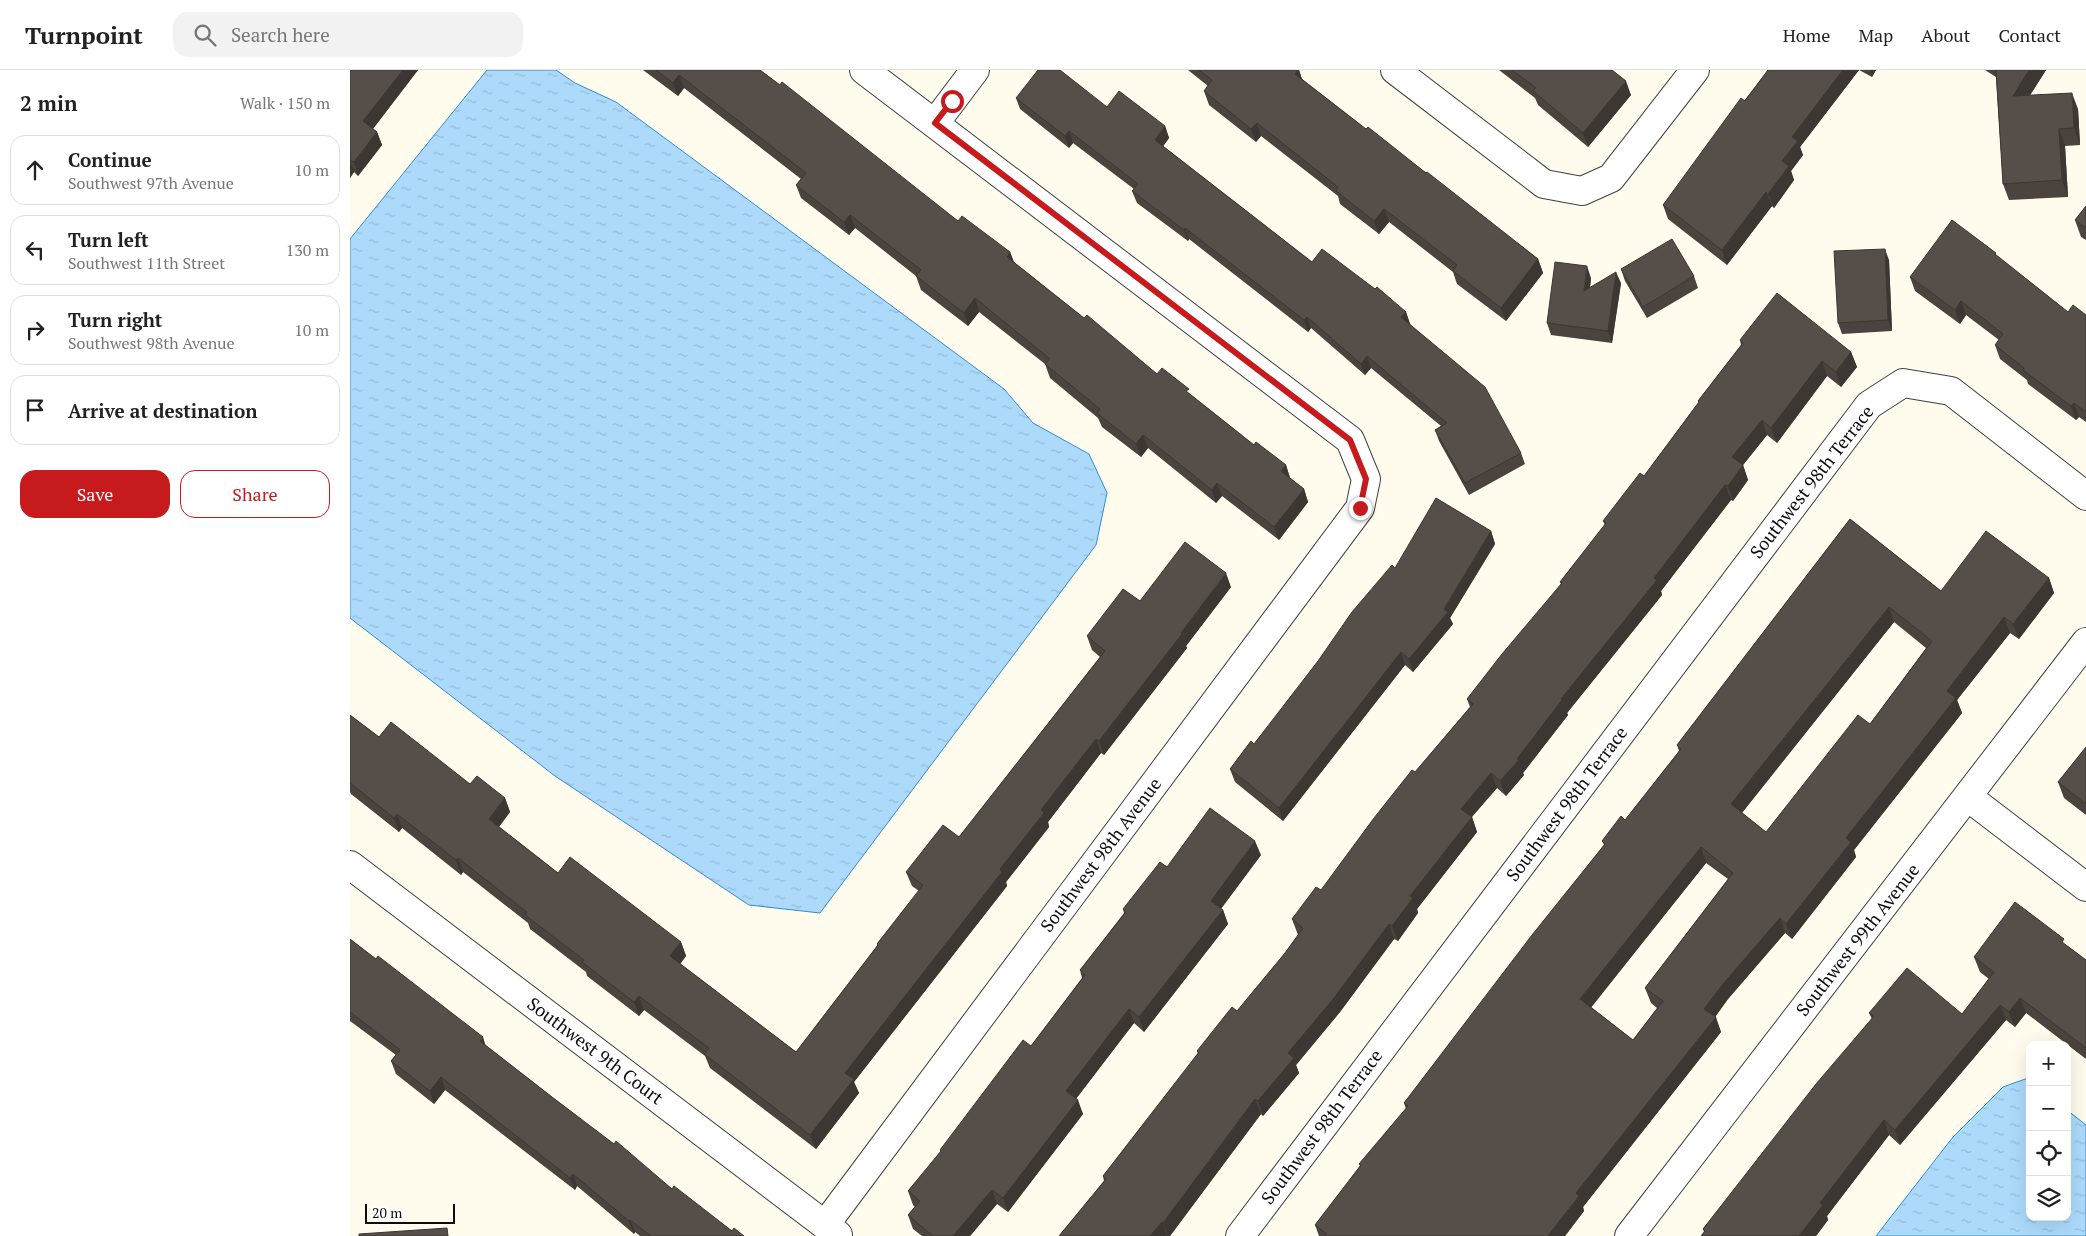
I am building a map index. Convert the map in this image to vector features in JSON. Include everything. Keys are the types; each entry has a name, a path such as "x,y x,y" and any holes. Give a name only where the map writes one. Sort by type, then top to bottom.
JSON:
{"street":[{"path":"864,70 935,123 975,70"},
{"path":"1395,70 1544,184 1582,191 1610,178 1695,70"},
{"name":"Southwest 98th Avenue","path":"832,1230 1360,508 1366,479 1350,440 935,123"},
{"name":"Southwest 98th Terrace","path":"1240,1236 1869,405 1903,383 1952,392 2086,496"},
{"name":"Southwest 99th Avenue","path":"1629,1236 2086,642"},
{"path":"1968,797 2086,887"},
{"name":"Southwest 9th Court","path":"350,865 832,1230"}],"water":[{"path":"487,70 556,70 575,83 616,102 1004,389 1033,423 1089,454 1107,493 1096,545 820,913 749,905 555,776 350,618 350,239"},
{"path":"2026,1079 2026,1221 2071,1221 2071,1113 2086,1125 2086,1236 1876,1236 1953,1137 2003,1087"}],"building":[{"path":"350,70 403,70 363,121 377,132 354,162 350,160"},
{"path":"656,70 760,70 780,85 782,82 958,221 962,216 1010,252 1007,257 1084,318 1087,315 1157,374 1162,368 1189,389 1186,391 1254,445 1256,442 1286,465 1281,471 1304,489 1274,527 1217,483 1212,490 1143,435 1136,444 1097,413 1100,409 1045,364 1050,359 975,298 964,313 916,276 921,270 850,215 844,222 796,185 806,173 679,75 673,83"},
{"path":"1038,70 1060,70 1107,107 1119,91 1165,126 1155,140 1312,262 1322,249 1375,289 1377,287 1406,312 1401,317 1485,387 1521,453 1465,483 1435,430 1447,423 1367,356 1361,364 1307,317 1304,320 1185,228 1184,230 1132,191 1138,184 1069,131 1065,136 1016,98"},
{"path":"1199,70 1298,70 1295,74 1366,129 1368,127 1538,259 1501,308 1453,271 1457,265 1384,209 1374,221 1336,191 1338,187 1257,123 1251,129 1204,91 1212,80"},
{"path":"1512,70 1612,70 1626,81 1583,133 1533,91 1536,88"},
{"path":"1768,70 1843,70 1792,137 1798,141 1782,161 1789,166 1768,194 1766,192 1722,250 1663,205 1741,98 1745,101"},
{"path":"1996,70 2029,70 2013,96 2072,93 2074,128 2059,129 2062,180 2003,184"},
{"path":"2086,206 2086,228 2075,220"},
{"path":"1952,220 2068,312 2073,305 2086,315 2086,412 2074,403 2071,406 2023,370 2024,368 1995,345 2003,334 1961,301 1955,310 1910,277"},
{"path":"1672,239 1694,276 1643,307 1621,269"},
{"path":"1885,249 1888,320 1838,323 1834,251"},
{"path":"1555,262 1587,266 1584,291 1616,272 1608,331 1547,323"},
{"path":"1777,293 1851,352 1836,372 1822,361 1771,428 1762,420 1732,457 1743,465 1728,486 1725,485 1654,578 1657,580 1561,699 1517,759 1519,760 1500,781 1491,773 1461,809 1472,817 1410,896 1413,898 1392,926 1389,924 1334,998 1288,1053 1294,1058 1258,1101 1255,1099 1163,1223 1150,1236 1059,1236 1106,1179 1103,1176 1232,1007 1237,1011 1285,953 1303,928 1292,919 1316,887 1321,890 1412,770 1415,772 1473,704 1467,699 1562,583 1560,582 1606,523 1603,521 1640,473 1644,476 1743,343 1740,340"},
{"path":"1436,498 1491,531 1444,609 1448,612 1409,659 1401,652 1279,808 1230,769 1251,741 1254,744 1318,661 1352,612 1392,565 1395,568"},
{"path":"1850,519 1941,591 1986,531 2049,578 2013,624 2004,617 1947,691 1956,698 1846,838 1851,842 1786,924 1780,918 1723,984 1704,1009 1716,1017 1576,1193 1579,1196 1548,1236 1325,1236 1327,1234 1315,1225 1361,1165 1359,1164 1408,1106 1404,1103 1532,935 1605,844 1602,841 1621,816 1625,820 1681,749 1677,745","holes":["1889,607 1932,641 1870,724 1858,715 1766,832 1731,804","1701,847 1733,873 1645,988 1663,1001 1633,1040 1580,999"]},
{"path":"1185,542 1226,573 1182,634 1099,741 1096,739 1041,810 1044,813 1000,869 1002,872 845,1073 854,1079 810,1135 704,1054 709,1048 639,996 634,1002 582,962 584,960 525,915 527,912 458,858 456,860 397,814 394,818 350,783 350,715 379,737 391,722 470,784 477,776 505,798 489,819 558,873 570,857 681,942 670,956 796,1052 923,885 906,872 943,825 959,837 1105,651 1087,636 1123,589 1140,601"},
{"path":"2086,747 2086,804 2058,782"},
{"path":"1210,808 1255,841 1211,901 1223,910 1139,1017 1129,1009 1066,1091 1078,1100 1003,1198 992,1190 953,1236 933,1236 908,1215 920,1201 908,1191 941,1151 1023,1040 1031,1046 1085,975 1080,970 1126,912 1123,909 1160,862 1167,867"},
{"path":"2015,902 2064,939 2062,942 2086,960 2086,1048 2020,998 2009,1012 2000,1005 1895,1130 1884,1120 1820,1203 1823,1205 1799,1236 1701,1236 1705,1231 1703,1229 1816,1084 1874,1016 1869,1013 1907,968 1962,1014 1994,972 1974,957"},
{"path":"350,939 376,959 378,956 483,1037 480,1041 614,1144 616,1141 672,1189 674,1186 732,1231 734,1228 744,1236 651,1236 629,1221 573,1174 570,1178 441,1077 430,1091 391,1061 400,1050 350,1012"},
{"path":"447,1228 448,1236 359,1236 359,1234"}],"route":[{"path":"952,101 935,123 1350,440 1366,479 1360,508"}]}
